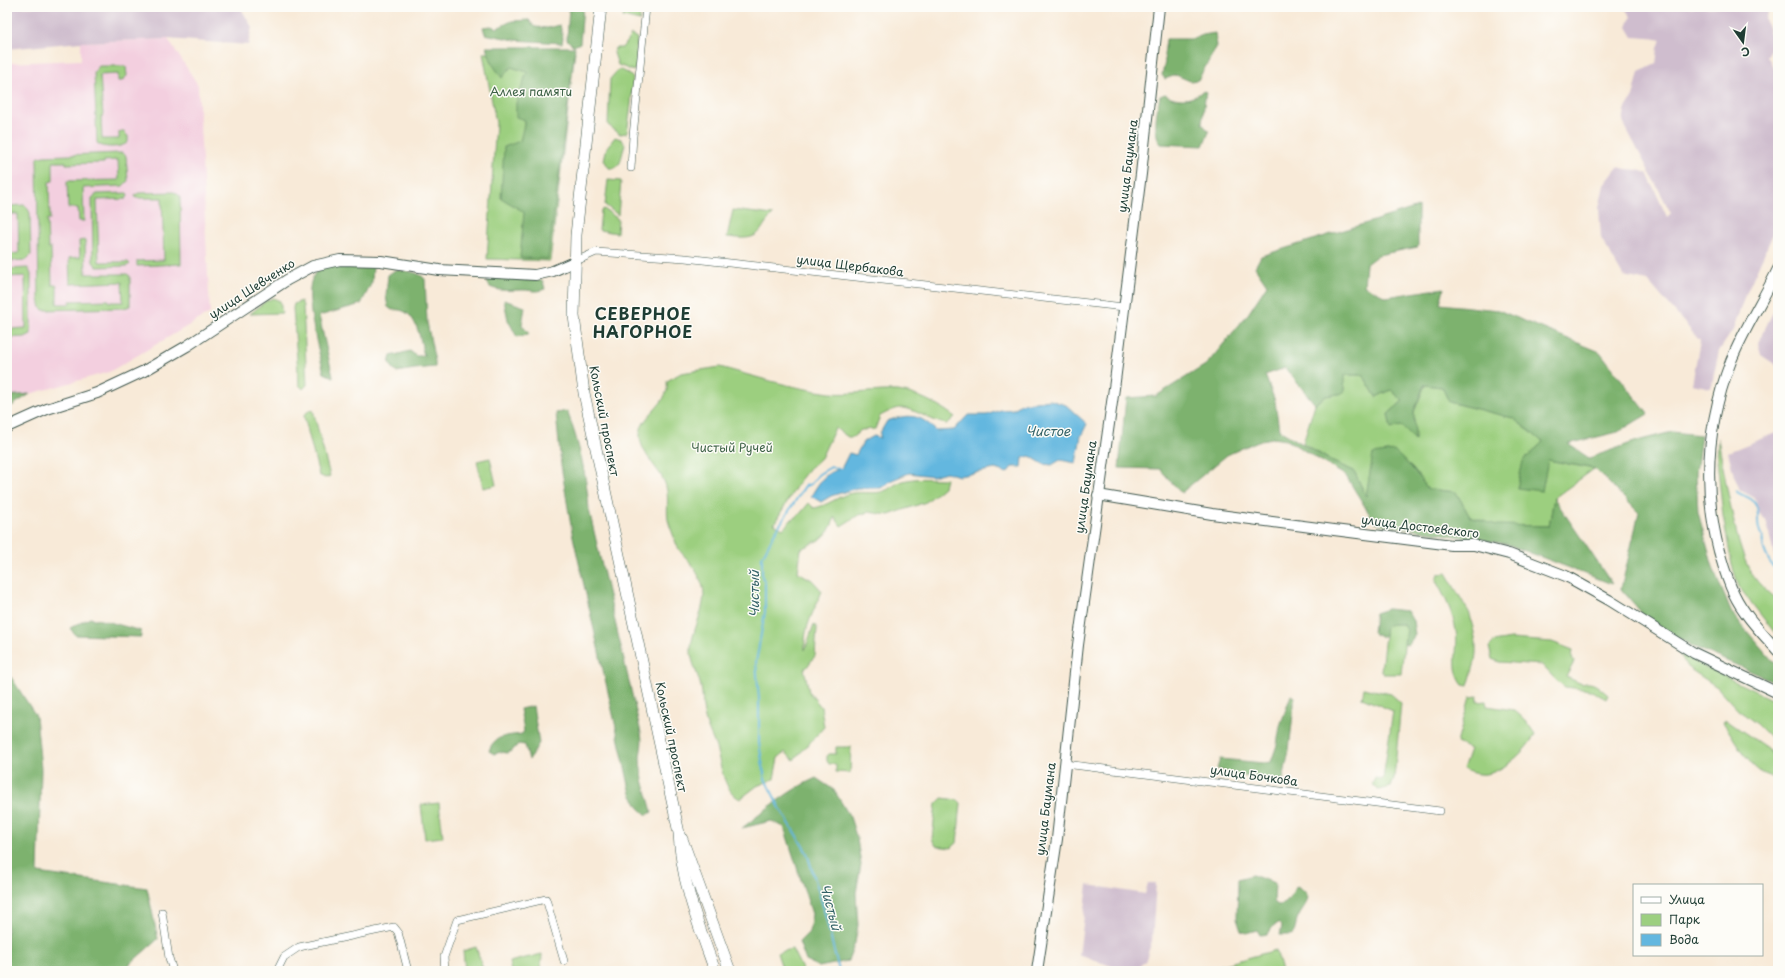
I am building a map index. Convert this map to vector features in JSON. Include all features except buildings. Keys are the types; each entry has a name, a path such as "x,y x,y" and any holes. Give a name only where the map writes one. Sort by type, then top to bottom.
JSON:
{"main road":[{"name":"Кольский проспект","path":"601,7 580,188 576,235 574,316 583,390 679,833 680,856 688,893 715,971"},
{"name":"Кольский проспект","path":"679,833 730,971"},
{"path":"688,893 692,886 700,890"}],"street":[{"path":"631,168 646,7"},
{"name":"улица Баумана","path":"1037,971 1056,838 1079,638 1141,174 1159,7"},
{"name":"улица Щербакова","path":"576,261 596,252 685,258 1124,307"},
{"name":"улица Шевченко","path":"7,426 48,409 97,393 144,371 194,342 287,280 313,266 340,260 381,262 439,270 535,275 576,261"},
{"path":"1778,269 1745,329 1732,361 1716,410 1709,453 1708,474 1716,537 1728,580 1743,609 1778,651"},
{"name":"улица Достоевского","path":"1098,495 1212,514 1452,545 1474,546 1509,554 1566,576 1609,600 1694,652 1777,692"},
{"name":"улица Бочкова","path":"1065,764 1440,811"},
{"path":"445,971 444,957 457,920 546,899 564,961"},
{"path":"162,912 172,971"},
{"path":"277,971 284,957 299,947 394,927 398,932 408,971"}],"shaded area":[{"path":"7,7 240,7 252,27 248,45 168,39 81,42 7,49"},
{"path":"1624,7 1770,7 1765,19 1774,44 1767,56 1778,75 1778,223 1744,298 1733,330 1719,351 1711,388 1692,384 1700,341 1648,281 1623,276 1601,238 1599,208 1604,185 1618,167 1647,173 1667,217 1671,213 1623,122 1625,110 1633,97 1639,72 1656,64 1661,39 1633,37 1627,27 1631,17"},
{"path":"168,39 198,85 210,313 109,372 30,394 7,396 7,63 81,60 81,42"},
{"path":"1778,302 1778,370 1776,365 1761,355 1758,343"},
{"path":"1778,432 1778,561 1774,555 1766,520 1759,513 1755,498 1740,490 1734,476 1728,452"},
{"path":"1148,883 1156,883 1152,941 1145,962 1131,971 1126,971 1079,955 1088,885 1145,894"}],"green space":[{"path":"569,7 583,7 580,43 574,46 567,40"},
{"path":"625,7 639,7 640,21 623,17"},
{"path":"529,20 535,27 548,28 560,25 563,38 562,43 515,40 485,34 483,27 491,26 497,28 512,21"},
{"path":"1215,33 1217,46 1198,80 1190,81 1176,75 1165,79 1162,75 1165,62 1164,55 1166,39 1193,39 1203,35"},
{"path":"631,35 637,38 636,66 634,71 618,65 614,53 615,48 622,48"},
{"name":"Аллея памяти","path":"486,47 575,47 548,259 520,258 524,212 501,198 504,147 520,141 525,120 516,117 516,103 527,72 511,67 502,78 493,65"},
{"name":"Аллея памяти","path":"575,51 550,261 487,259 496,123 483,53"},
{"path":"99,66 126,67 127,76 122,81 118,81 118,74 100,75 103,116 101,116 102,139 119,139 119,132 124,132 128,136 128,142 122,146 108,147 97,143 94,72"},
{"path":"619,69 628,73 633,78 627,133 620,134 608,125 610,79"},
{"path":"1206,91 1202,123 1209,132 1203,146 1161,144 1158,139 1156,127 1160,96 1165,94 1174,98 1184,99"},
{"path":"615,137 621,139 625,144 620,163 614,168 609,168 604,160 607,147"},
{"path":"123,153 126,156 128,181 123,186 83,188 84,221 79,221 78,208 68,208 67,181 119,180 118,160 104,161 104,163 66,164 66,162 53,162 53,181 49,182 50,219 47,219 48,248 51,248 52,285 57,285 57,304 70,304 70,301 109,300 109,302 123,302 122,282 70,284 69,258 80,257 79,241 85,240 86,274 127,274 130,276 130,306 124,308 43,310 39,299 37,160 39,157 44,156"},
{"path":"608,180 621,181 618,215 605,205"},
{"path":"174,192 180,196 181,264 137,266 137,261 164,260 162,198 136,198 135,195 139,193"},
{"path":"127,193 128,196 126,199 97,200 99,262 128,262 130,264 127,266 97,267 93,262 92,198 97,194"},
{"path":"24,205 30,213 31,255 26,260 10,261 10,254 19,253 18,214 7,214 7,206"},
{"path":"1418,207 1418,247 1378,255 1366,264 1364,286 1386,297 1444,288 1440,304 1498,310 1600,352 1648,414 1618,432 1568,444 1589,458 1637,441 1672,432 1701,435 1696,473 1698,512 1713,568 1732,614 1778,667 1778,683 1694,647 1648,620 1621,589 1639,513 1595,469 1548,460 1542,491 1517,488 1523,461 1543,442 1513,418 1449,402 1442,387 1424,385 1414,412 1415,440 1401,426 1391,429 1388,414 1403,401 1391,390 1376,397 1363,375 1344,375 1344,393 1326,396 1315,404 1285,368 1265,375 1275,401 1279,430 1333,462 1354,471 1366,496 1373,454 1394,451 1413,469 1428,489 1456,492 1470,517 1497,525 1549,526 1554,498 1612,584 1507,544 1375,523 1346,476 1287,440 1272,438 1258,441 1227,455 1181,493 1160,469 1119,468 1126,398 1156,396 1207,364 1248,314 1267,285 1255,267 1261,256"},
{"path":"604,209 618,219 617,233 599,230 601,211"},
{"path":"733,210 773,215 758,234 754,236 746,238 727,237"},
{"path":"336,264 373,265 372,282 361,304 319,316 333,377 324,373 313,326 310,288 312,279 316,272 325,266"},
{"path":"28,268 31,274 31,334 25,337 7,338 7,329 26,328 25,276 7,277 7,269"},
{"path":"395,270 419,274 425,279 427,322 435,367 396,372 389,363 391,356 410,351 416,356 424,356 419,333 412,318 407,313 400,310 392,310 388,307 386,296 388,275"},
{"path":"494,277 543,281 545,289 536,291 498,290 490,287 487,282"},
{"path":"273,298 280,301 282,313 250,314 266,301"},
{"path":"504,300 525,307 522,325 529,334 517,337 508,320"},
{"path":"301,301 303,306 307,385 303,389 299,385 293,308 294,304"},
{"name":"Чистый Ручей","path":"720,367 788,385 830,393 889,391 905,392 928,400 955,417 947,424 935,421 907,409 899,408 880,416 875,429 861,430 853,437 848,437 835,428 821,458 800,480 774,524 783,529 792,519 799,515 809,503 814,508 823,506 848,494 881,492 900,482 908,480 924,478 946,479 944,487 926,502 889,515 868,512 857,516 841,526 835,517 826,535 801,549 798,572 812,580 822,591 807,627 805,642 805,650 814,624 817,628 815,656 806,668 804,668 809,692 821,707 824,727 794,760 785,752 778,758 774,779 757,786 740,799 729,789 723,775 715,745 707,726 703,711 701,687 691,656 691,644 703,602 703,587 700,578 690,562 679,550 676,543 668,520 666,486 661,475 645,453 640,440 641,427 664,398 667,390 667,381 681,373"},
{"path":"1343,375 1363,375 1376,397 1391,390 1403,401 1388,414 1391,428 1401,426 1415,440 1414,412 1425,385 1442,387 1449,402 1513,418 1543,442 1523,461 1548,460 1594,469 1554,498 1549,526 1497,526 1470,517 1456,492 1428,489 1413,469 1366,496 1354,471 1333,462 1303,443 1315,404 1326,396 1344,393"},
{"path":"30,394 7,409 7,396"},
{"path":"313,410 330,476 325,478 319,475 304,416 308,411"},
{"path":"567,411 582,460 589,510 641,733 642,742 640,764 644,785 652,812 647,815 639,808 631,794 572,532 561,465 556,413"},
{"path":"1718,438 1733,516 1745,561 1755,578 1778,601 1778,637 1739,587 1732,565 1723,516 1717,460"},
{"path":"490,458 496,485 483,488 477,461"},
{"path":"1446,573 1470,614 1476,642 1475,662 1468,686 1463,685 1459,679 1456,666 1457,638 1455,624 1448,605 1436,581 1438,574"},
{"path":"1387,609 1407,611 1413,621 1415,635 1408,645 1404,644 1406,629 1403,624 1392,624 1386,626 1385,635 1381,637 1373,633 1375,613"},
{"path":"90,618 141,631 141,637 75,635 70,628"},
{"path":"1392,624 1403,624 1406,629 1401,674 1383,674 1381,671 1386,626"},
{"path":"1511,639 1552,642 1573,650 1572,657 1574,662 1566,677 1582,684 1590,683 1596,685 1608,695 1606,699 1590,690 1565,687 1542,665 1499,662 1492,659 1489,647 1494,642"},
{"path":"1680,655 1778,702 1778,745 1757,724 1738,710 1717,687 1687,667"},
{"path":"11,677 36,716 41,769 38,873 147,888 158,939 122,971 7,971 7,679"},
{"path":"1364,688 1391,694 1401,703 1394,779 1391,787 1379,790 1372,786 1375,778 1383,779 1393,711 1362,698"},
{"path":"1291,695 1294,697 1294,705 1289,750 1283,780 1267,780 1217,769 1220,759 1264,763 1271,762 1277,745 1280,726"},
{"path":"1478,696 1477,702 1486,701 1487,706 1514,710 1526,721 1535,734 1522,752 1504,767 1488,774 1476,774 1463,769 1470,749 1457,743 1470,697"},
{"path":"533,706 539,743 529,760 525,745 518,744 513,750 507,753 501,752 494,754 489,751 494,742 498,739 506,736 522,734 524,731 520,709"},
{"path":"1726,720 1767,748 1778,763 1778,782 1759,771 1749,761 1723,722"},
{"path":"836,747 851,747 850,773 836,772 836,764 829,764 827,761 827,756 829,754 836,754"},
{"path":"816,778 834,790 850,817 857,839 861,864 856,893 858,925 855,943 848,961 819,967 806,961 799,942 809,932 812,914 784,827 771,821 742,828 787,794"},
{"path":"942,798 958,800 961,803 957,843 951,848 936,846 932,839 936,804"},
{"path":"439,803 443,837 425,839 421,805"},
{"path":"1252,875 1275,883 1274,902 1278,905 1282,905 1287,901 1297,886 1303,890 1308,897 1306,904 1298,917 1295,930 1292,935 1280,935 1282,926 1279,923 1274,925 1268,934 1260,935 1257,930 1246,933 1241,931 1237,919 1238,879"},
{"path":"476,947 483,968 465,971 463,951"},
{"path":"792,949 803,971 783,971 777,953"},
{"path":"1276,950 1282,971 1200,971"},
{"path":"542,954 541,971 511,971 509,962"}],"water":[{"name":"Чистое","path":"1050,400 1066,405 1087,424 1081,436 1076,463 1060,460 1052,465 1043,464 1030,456 1023,458 1022,467 1012,467 1007,473 995,469 959,476 946,472 932,476 909,473 892,480 881,488 857,488 831,496 821,502 811,496 823,478 835,470 841,469 849,453 856,455 863,442 874,436 880,438 880,433 887,421 908,416 925,421 936,431 954,430 968,415 987,415 1000,410 1014,409 1021,404"}],"waterway":[{"name":"Чистый","path":"839,971 823,906 807,853 780,808 765,779 759,743 759,699 756,662 765,612 765,582 762,577 762,557 774,534 805,486 811,484 819,474 831,467 841,469"},
{"path":"1736,491 1751,499 1756,505 1759,528 1763,537 1764,551 1769,560 1778,570"}],"district":[{"name":"СЕВЕРНОЕ НАГОРНОЕ","path":"643,323"}]}
